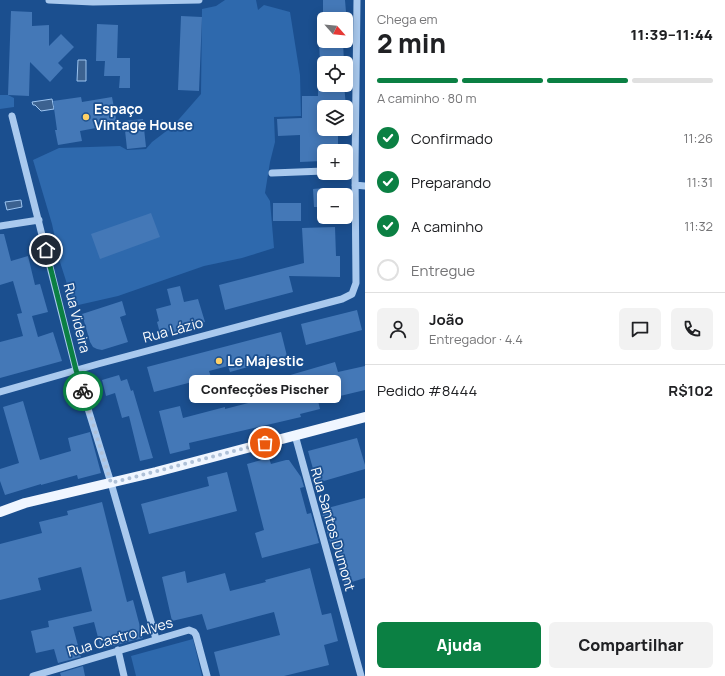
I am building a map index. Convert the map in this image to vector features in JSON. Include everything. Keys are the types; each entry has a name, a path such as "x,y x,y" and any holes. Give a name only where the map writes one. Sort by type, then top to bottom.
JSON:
{"main road":[{"path":"0,512 25,503 111,483 365,417"}],"street":[{"path":"49,0 93,2 199,0"},
{"path":"357,0 355,185 365,186"},
{"name":"Rua Videira","path":"12,116 76,370 111,483 156,640"},
{"path":"272,173 317,171"},
{"name":"Rua Lázio","path":"0,392 76,370 342,299 352,294 356,283 355,185"},
{"path":"0,226 39,220"},
{"name":"Rua Santos Dumont","path":"295,436 361,676"},
{"name":"Rua Castro Alves","path":"33,676 189,630 194,632 196,635 207,676"},
{"path":"118,650 124,676"}],"shaded area":[{"path":"225,0 256,0 258,10 264,5 290,12 300,75 301,116 274,117 275,142 265,193 270,201 274,248 242,258 204,266 118,296 74,306 60,262 52,224 33,160 59,148 120,146 127,150 146,149 152,142 173,126 201,94 202,9 216,6"},
{"path":"78,60 86,60 86,81 77,81"},
{"path":"0,95 8,95 14,98 14,107 0,109"},
{"path":"52,99 54,109 41,111 33,105 32,102"},
{"path":"21,200 22,207 7,210 5,202"},
{"path":"193,639 202,676 136,676 131,656"}],"building":[{"path":"323,0 345,0 346,12 323,12"},
{"path":"11,11 32,12 32,26 49,25 49,46 61,34 74,47 58,63 63,68 50,82 30,62 29,96 8,95"},
{"path":"181,16 202,17 199,91 178,90"},
{"path":"97,24 118,25 117,58 130,58 130,88 119,88 120,76 104,76 105,61 96,61"},
{"path":"319,48 343,48 344,56 320,56"},
{"path":"318,92 345,92 345,100 317,100 317,136 338,136 338,144 317,144 317,161 300,162 300,135 278,136 277,119 302,118 302,96 318,96"},
{"name":"Espaço Vintage House","path":"81,97 82,102 112,97 117,124 80,131 82,141 58,145 55,130 57,130 53,101"},
{"path":"143,119 146,147 127,149 124,121"},
{"path":"313,189 317,189 317,207 314,207"},
{"path":"273,203 301,203 301,221 273,221"},
{"path":"151,213 160,237 100,259 91,234"},
{"path":"335,227 336,256 340,256 340,277 289,276 293,292 225,310 219,285 304,263 302,228"},
{"path":"0,234 4,234 11,261 28,256 35,285 40,284 48,312 32,316 38,337 53,332 62,361 0,378 0,342 23,336 17,314 22,313 13,281 0,285"},
{"path":"180,286 184,302 198,299 205,322 193,325 194,329 172,334 171,331 160,333 156,309 171,305 167,289"},
{"path":"122,301 126,315 120,317 128,342 102,350 93,347 90,342 82,314"},
{"path":"357,310 362,330 306,345 301,324"},
{"name":"Le Majestic","path":"281,332 287,356 230,372 228,366 209,371 211,377 154,392 147,367"},
{"path":"335,362 338,372 365,366 365,390 340,396 339,391 317,397 320,409 300,414 301,417 189,443 190,449 170,454 159,411 180,406 183,418 260,400 256,385"},
{"path":"119,375 121,381 127,379 131,391 133,390 153,458 140,461 129,416 122,418 115,393 106,396 102,380"},
{"path":"23,401 40,460 71,451 68,438 90,432 101,473 78,479 77,475 5,495 0,481 0,469 19,463 3,407"},
{"path":"357,438 365,469 317,483 308,451"},
{"path":"269,458 271,464 289,460 301,477 304,487 300,488 307,514 311,513 319,543 262,558 255,533 264,530 247,464"},
{"path":"227,472 237,511 149,534 141,504 209,486 207,477"},
{"path":"365,498 365,578 345,584 335,548 332,549 321,510 325,511 324,509"},
{"path":"102,502 127,602 133,600 143,638 101,649 94,622 73,627 81,657 58,663 54,649 36,653 31,631 49,627 48,621 92,611 81,567 38,578 41,590 0,600 0,544 42,533 39,522 68,515 67,511"},
{"path":"310,568 322,615 331,613 338,641 324,645 329,665 284,676 220,676 214,652 280,635 274,612 207,630 202,614 172,621 162,577 185,571 187,583 225,573 230,591 266,582 265,580"},
{"path":"83,666 85,676 61,676 60,673"}],"way so far":[{"path":"83,391 111,483 265,443"}],"place":[{"name":"Espaço Vintage House","path":"86,117"},
{"name":"Le Majestic","path":"219,361"},
{"name":"Confecções Pischer","path":"265,443"}],"route":[{"path":"46,250 76,370 83,391"}]}
